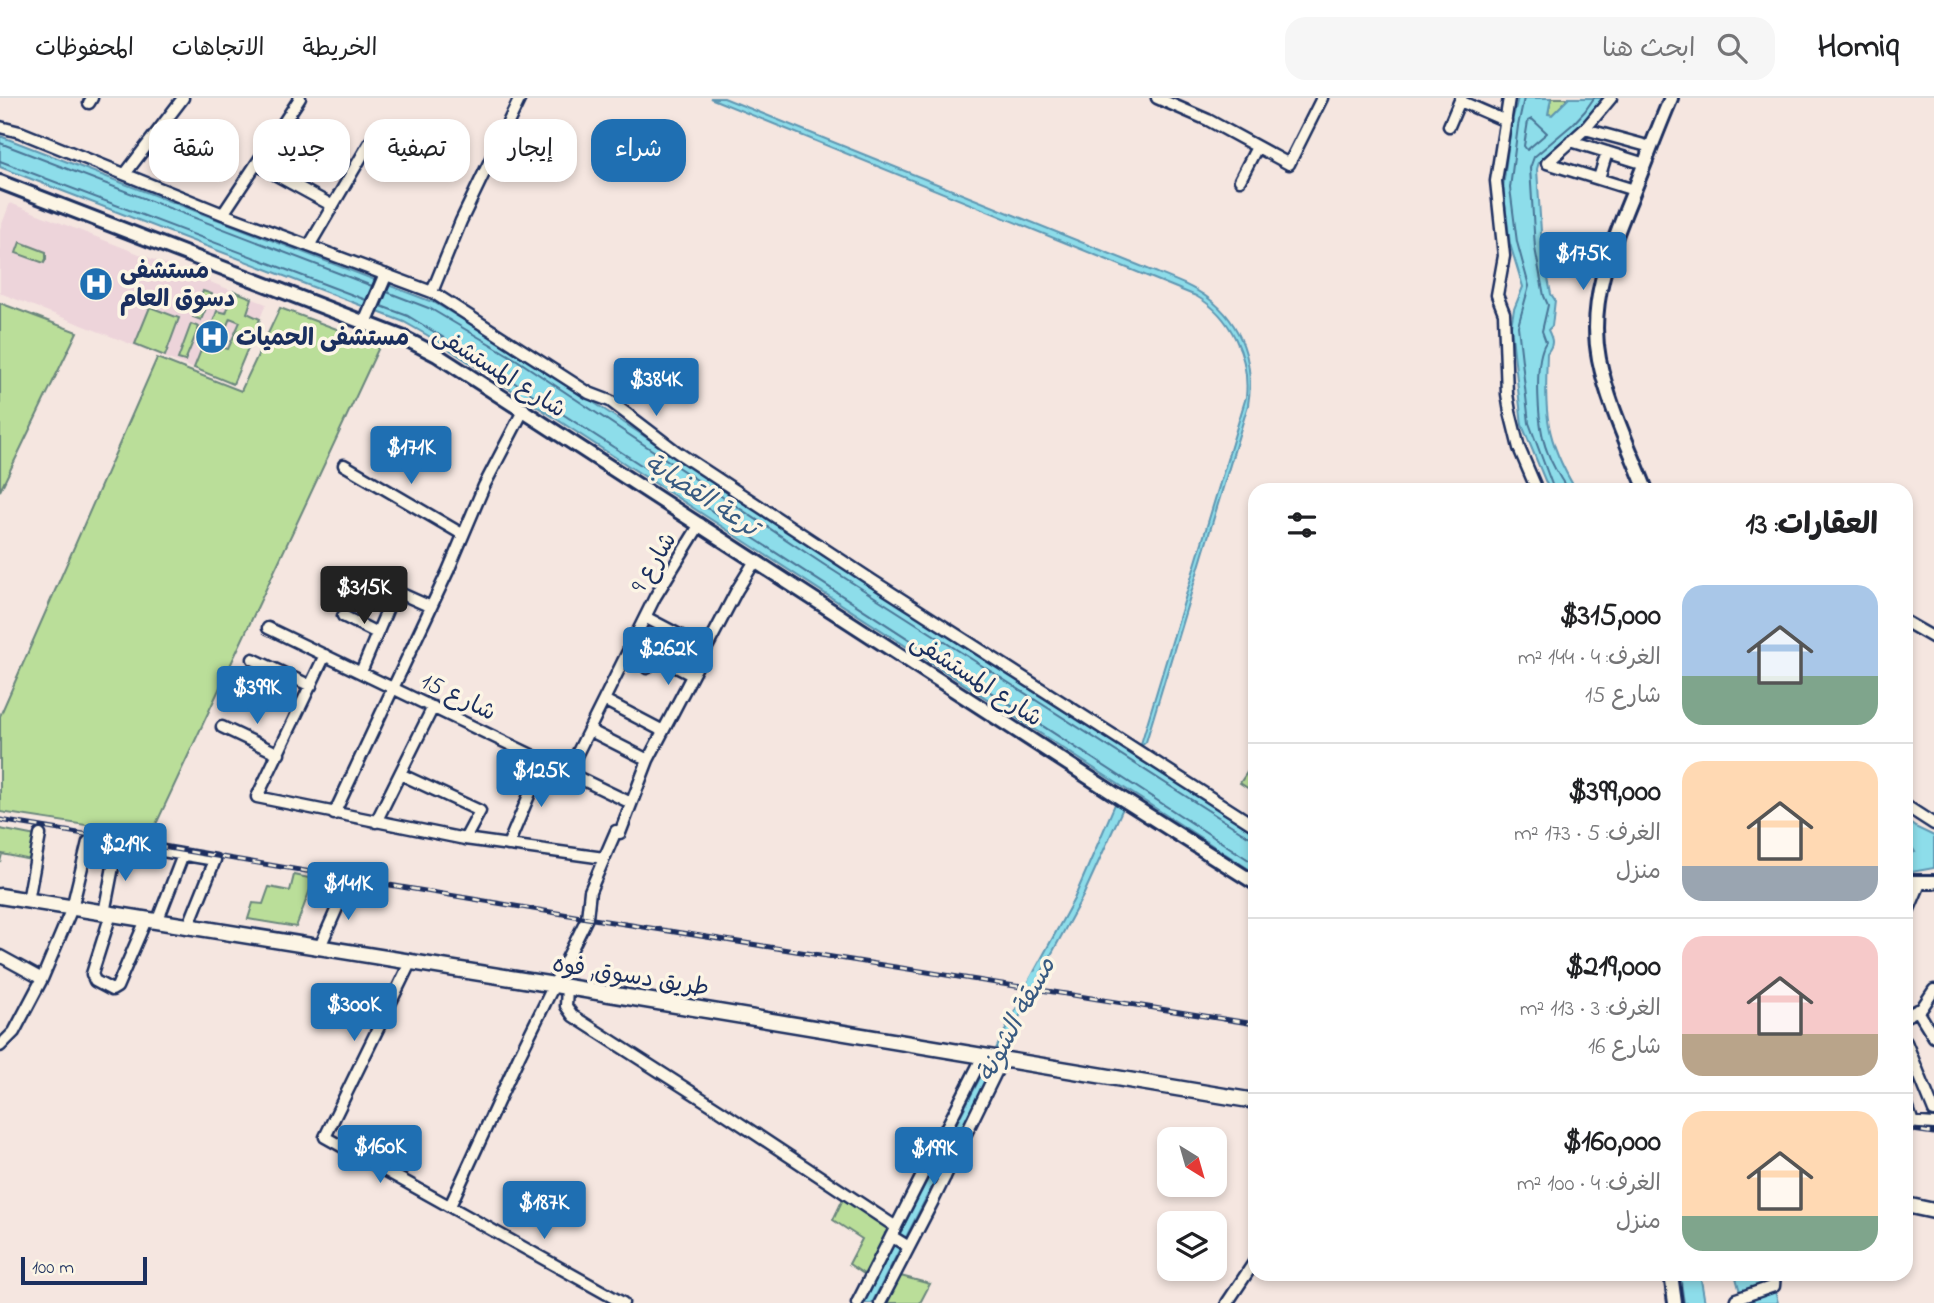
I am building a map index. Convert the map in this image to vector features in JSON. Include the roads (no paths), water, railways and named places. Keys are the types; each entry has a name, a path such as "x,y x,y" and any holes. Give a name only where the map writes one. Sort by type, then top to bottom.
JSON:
{"main road":[{"path":"1643,483 1598,357 1596,320 1602,279 1615,237 1671,98"},
{"name":"شارع المستشفى","path":"0,182 366,319 438,355 1248,879"},
{"path":"366,319 384,278"},
{"name":"طريق دسوق, فوه","path":"0,896 1248,1100"},
{"path":"1913,1206 1934,1211"},
{"path":"1672,1281 1675,1303"}],"street":[{"path":"125,174 183,98"},
{"path":"286,119 300,98"},
{"path":"432,292 461,221 520,98"},
{"path":"1157,98 1208,120 1289,163 1322,98"},
{"path":"1509,98 1496,181 1504,256 1497,295 1504,313 1510,412 1520,448 1534,483"},
{"path":"1611,98 1585,129 1548,160 1548,164 1634,190"},
{"path":"1449,126 1461,99 1506,121"},
{"path":"0,127 309,246 384,278 432,292 589,393 610,401 677,452 1248,822"},
{"path":"1585,129 1651,147"},
{"path":"1571,141 1645,164"},
{"path":"1240,180 1257,147"},
{"path":"309,246 364,152"},
{"path":"1599,178 1607,152"},
{"path":"223,214 253,169"},
{"path":"289,182 333,206"},
{"path":"334,814 431,607 484,486 524,409"},
{"path":"344,465 462,534"},
{"name":"شارع 9","path":"568,772 665,578 700,524"},
{"path":"450,1206 473,1152 561,986 587,918 590,891 648,760 755,561"},
{"path":"361,672 395,591 431,607"},
{"path":"343,616 377,633"},
{"path":"645,617 706,649"},
{"path":"1913,626 1934,638"},
{"name":"شارع 15","path":"268,628 631,803"},
{"path":"325,655 257,797 465,839 604,858"},
{"path":"647,668 655,656 692,675"},
{"path":"253,659 311,686"},
{"path":"604,700 663,731"},
{"path":"376,822 433,707"},
{"path":"222,727 279,754"},
{"path":"589,730 648,760"},
{"path":"508,845 544,760"},
{"path":"400,774 480,811 465,839"},
{"path":"1913,810 1934,824"},
{"path":"27,901 40,835"},
{"path":"0,1046 14,1032 42,979 72,908 88,842"},
{"path":"117,846 107,914 92,974 95,981 112,990 117,987 183,855"},
{"path":"145,848 215,860 188,927"},
{"path":"1913,905 1928,881"},
{"path":"319,949 348,883"},
{"path":"0,956 42,979"},
{"path":"410,963 325,1137 623,1303"},
{"path":"561,986 566,1006 573,1016 721,1111 893,1232 909,1247"},
{"path":"1913,1013 1925,1005 1934,990"},
{"path":"1918,1011 1934,1037"},
{"path":"857,1303 983,1056"},
{"path":"1913,1059 1934,1111"},
{"path":"880,1303 1002,1060"},
{"path":"1913,1122 1932,1123"},
{"path":"926,1168 945,1177"},
{"path":"1227,1303 1248,1272"},
{"path":"1738,1299 1771,1288 1775,1281"}],"water":[{"path":"710,98 724,98 1176,281 1208,298 1230,320 1243,345 1247,360 1250,390 1248,405 1146,742 1140,747 1246,397 1245,367 1236,339 1228,326 1208,304 1196,296"},
{"path":"1518,98 1551,98 1548,114 1552,115 1569,98 1602,98 1591,115 1539,162 1537,169 1542,247 1551,294 1555,300 1552,326 1548,330 1552,342 1547,353 1547,409 1552,439 1572,483 1546,483 1522,425 1511,326 1514,309 1523,287 1510,244 1503,188 1511,125"},
{"name":"ترعة القضابة","path":"0,136 435,303 521,354 827,558 1248,827 1248,868 404,322 0,167"},
{"path":"1115,804 1123,808 1083,896 1038,979 1034,985 1028,983 1074,899"},
{"path":"1913,825 1934,836 1934,868 1913,872"},
{"path":"1023,995 1030,996 1002,1051 996,1049"},
{"path":"984,1070 991,1072 872,1303 864,1303"},
{"path":"1681,1281 1701,1281 1705,1303 1684,1303"},
{"path":"1737,1281 1773,1281 1778,1303 1743,1303"}],"waterway":[{"name":"مسقة الشونة","path":"1022,1004 1036,976"}],"railway":[{"path":"0,820 587,918 1248,1023"},
{"path":"1913,1130 1934,1133"}],"place":[{"name":"مستشفى دسوق العام","path":"96,284"},
{"name":"مستشفى الحميات","path":"212,337"}]}
